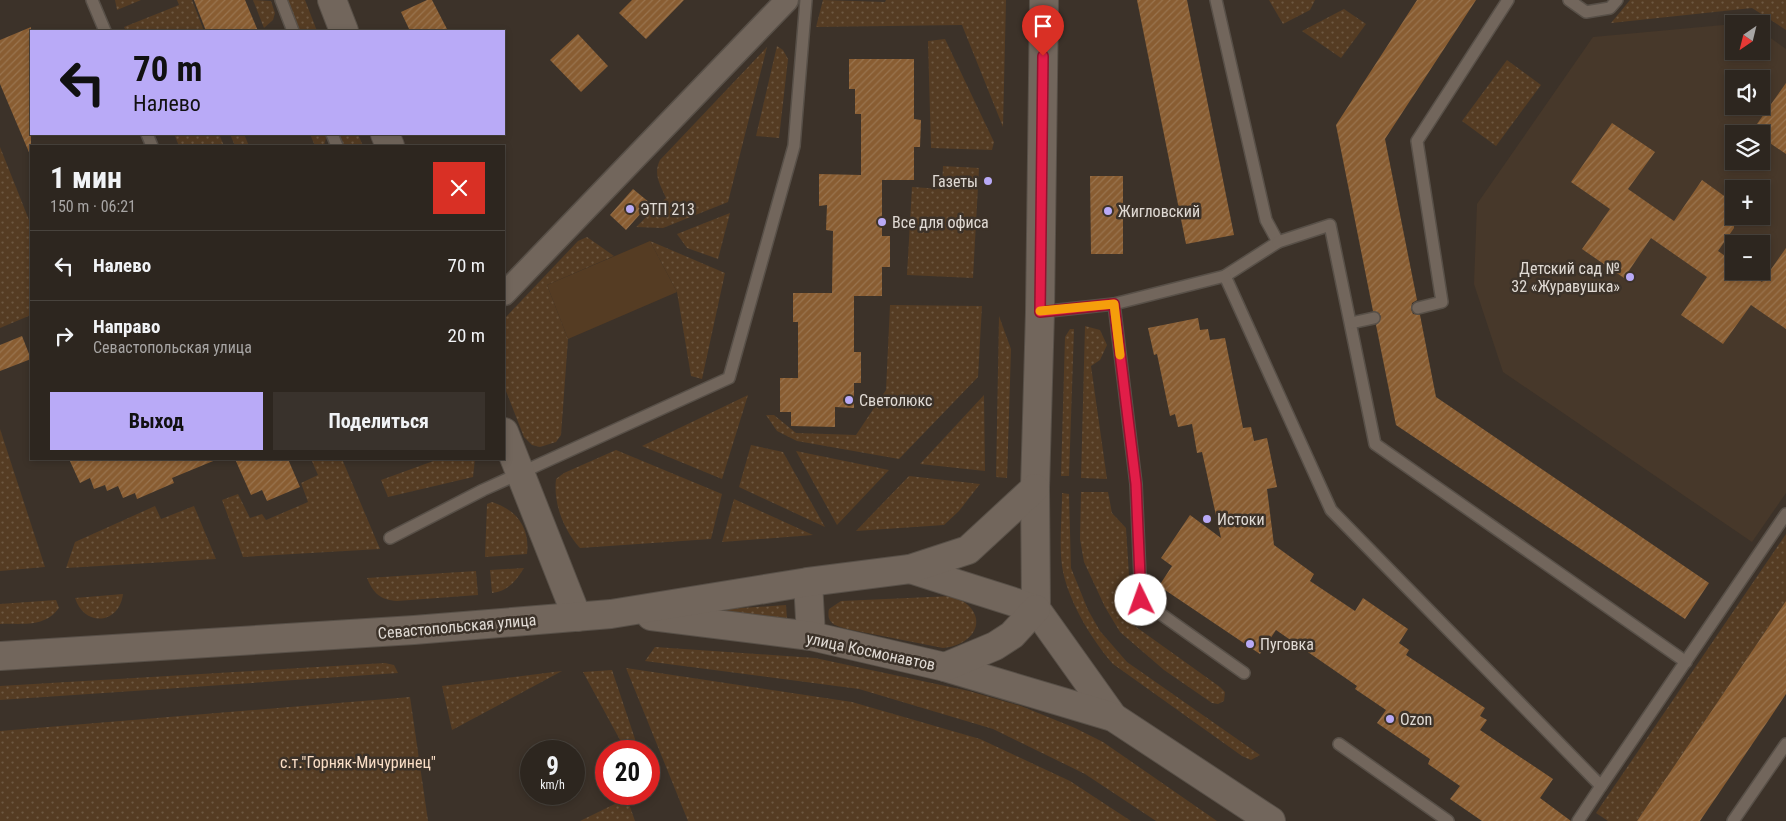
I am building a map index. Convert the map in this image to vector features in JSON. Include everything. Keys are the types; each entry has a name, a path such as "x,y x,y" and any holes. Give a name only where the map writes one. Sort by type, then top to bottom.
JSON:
{"main road":[{"path":"332,0 344,30"},
{"path":"946,667 995,646 1012,635 1036,608 1035,488 1040,312 1044,0"},
{"path":"505,435 577,617"},
{"name":"Севастопольская улица","path":"0,656 414,630 577,617 623,612 808,582 910,569 968,550 1035,488"},
{"name":"Севастопольская улица","path":"910,569 1036,608"},
{"path":"808,582 811,636"},
{"name":"улица Космонавтов","path":"1036,608 1113,717"},
{"name":"улица Космонавтов","path":"623,612 811,636 946,667 1113,717 1271,821"}],"street":[{"path":"505,293 787,0"}],"lane":[{"path":"92,0 105,30"},
{"path":"281,0 293,30"},
{"path":"390,538 520,473 729,378 794,146 806,0"},
{"path":"1216,0 1266,220 1278,242"},
{"path":"1418,308 1442,302 1417,141 1508,0"},
{"path":"1569,0 1586,12 1610,8 1618,0"},
{"path":"1040,312 1114,304 1224,276 1278,242 1330,225 1375,444 1686,662"},
{"path":"1224,276 1331,510 1601,786"},
{"path":"1114,304 1136,484 1141,600 1244,673"},
{"path":"1351,323 1374,318"},
{"path":"1578,821 1786,514"},
{"path":"1339,744 1448,821"},
{"path":"1733,821 1786,744"}],"shaded area":[{"name":"Детский сад № 32 «Журавушка»","path":"1725,25 1725,60 1770,60 1770,37 1786,49 1786,493 1752,542 1503,372 1474,284 1477,204 1593,37"}],"green space":[{"path":"115,0 141,0 117,10"},
{"path":"177,0 192,0 204,30 126,30 124,27 179,5"},
{"path":"253,0 271,1 275,13 273,20 264,28"},
{"path":"286,0 305,0 317,30 298,30"},
{"path":"823,0 885,2 886,0 1006,0 1003,127 962,25 816,27"},
{"path":"1269,0 1315,0 1310,10 1283,24"},
{"path":"1630,0 1786,0 1786,30 1770,20 1770,15 1763,15 1752,8 1611,23"},
{"path":"1344,9 1366,24 1341,58 1302,31"},
{"path":"945,39 994,142 992,150 931,148 928,41"},
{"path":"777,46 783,50 788,59 779,138 756,136"},
{"path":"767,47 728,202 663,228 636,227 666,198 657,174 660,160"},
{"path":"1507,60 1541,85 1496,146 1462,121"},
{"path":"174,135 219,135 224,145 179,145"},
{"path":"230,135 244,135 249,145 235,145"},
{"path":"310,135 327,135 324,145 315,145"},
{"path":"339,135 358,135 363,145 344,145"},
{"path":"0,147 30,222 30,315 0,328"},
{"path":"943,166 979,168 973,278 907,275 912,187 942,189"},
{"path":"730,213 718,259 687,248 677,234"},
{"path":"587,237 614,256 547,285 568,339 561,435 556,442 540,447 532,445 524,437 505,389 505,318 578,241"},
{"path":"650,241 725,273 702,379 691,376 677,292"},
{"path":"650,241 677,292 568,339 547,285"},
{"path":"890,305 982,306 978,377 899,459 797,441 777,431 766,415 774,415 796,433 856,435 886,390"},
{"path":"999,316 1011,349 1007,478 996,477"},
{"path":"1085,326 1100,330 1107,345 1100,360 1091,366 1107,479 1081,478"},
{"path":"1070,329 1074,329 1069,476 1061,476 1065,337"},
{"path":"748,395 722,479 642,446"},
{"path":"984,395 985,471 920,464"},
{"path":"0,429 45,567 0,571"},
{"path":"751,445 783,452 825,527 739,487"},
{"path":"616,450 722,494 711,539 580,548 569,533 561,516 556,498 556,479 564,473"},
{"path":"796,451 889,470 837,525"},
{"path":"311,460 342,460 380,549 243,557 222,500 238,494 250,518 262,514 266,520 308,502 301,483 318,475"},
{"path":"436,460 475,460 473,477 388,497 381,480"},
{"path":"909,476 980,484 959,511 944,525 856,531"},
{"path":"1081,492 1108,492 1112,513 1126,528 1132,624 1220,687 1225,692 1224,701 1218,704 1212,703 1164,670 1120,632 1105,607 1084,562 1080,539"},
{"path":"1062,493 1069,494 1071,568 1088,610 1100,631 1127,662 1260,755 1251,760 1242,756 1113,664 1096,643 1081,618 1069,592 1062,566"},
{"path":"734,499 813,535 722,542"},
{"path":"492,502 501,505 520,521 526,536 527,554 485,557 487,504"},
{"path":"155,506 161,519 194,506 216,559 66,568 75,542"},
{"path":"1786,534 1786,601 1637,821 1608,821 1596,813"},
{"path":"524,568 511,585 503,590 492,593 490,570"},
{"path":"476,571 478,595 397,601 378,595 367,578"},
{"path":"123,594 115,612 108,617 101,618 93,618 86,614 79,607 75,598"},
{"path":"953,596 965,602 972,610 976,618 976,626 972,634 965,640 956,645 943,648 843,628 832,623 828,614 829,609 841,601"},
{"path":"56,600 59,608 47,619 40,622 0,624 0,604"},
{"path":"786,605 787,619 669,613"},
{"path":"655,647 815,658 969,691 1021,706 1075,728 1103,742 1217,821 1156,821 1085,774 993,729 859,689 645,661"},
{"path":"385,663 394,665 398,673 0,700 0,686"},
{"path":"626,668 852,702 980,739 1070,781 1131,821 688,821 660,752 660,740 655,740"},
{"path":"612,670 635,740 620,740 583,672"},
{"path":"562,671 452,730 442,686"},
{"name":"с.т.\"Горняк-Мичуринец\"","path":"410,697 428,821 0,821 0,731"},
{"path":"613,805 629,805 635,821 580,821"}],"building":[{"path":"194,0 245,0 258,30 206,30"},
{"path":"427,0 432,0 447,30 410,30 401,12"},
{"path":"632,0 684,0 646,39 619,13"},
{"path":"1137,0 1187,0 1234,235 1186,244"},
{"path":"1417,0 1476,0 1385,139 1417,300 1412,303 1411,309 1413,314 1420,315 1436,397 1709,583 1685,619 1396,425 1376,325 1381,317 1379,313 1373,311 1336,125"},
{"path":"31,27 30,155 0,84 0,40"},
{"path":"578,34 608,66 581,92 550,60"},
{"path":"849,59 914,59 914,119 921,120 920,147 914,147 914,180 882,180 882,236 890,236 890,267 882,267 882,296 854,296 854,352 861,352 861,383 854,383 854,408 835,407 835,427 791,426 791,412 780,412 780,378 798,378 798,322 793,322 793,293 832,293 833,231 826,230 827,205 819,206 819,174 861,175 861,114 855,114 855,89 849,89"},
{"path":"1786,83 1786,154 1770,143 1770,125 1756,125 1763,115 1770,115 1770,106"},
{"path":"1612,123 1655,152 1628,189 1674,221 1702,180 1725,197 1725,225 1734,225 1729,235 1725,235 1725,241 1718,251 1725,256 1725,280 1759,280 1762,282 1763,280 1770,280 1770,271 1786,248 1786,329 1751,305 1723,344 1681,315 1707,277 1651,238 1624,278 1582,249 1610,209 1571,182"},
{"path":"1090,176 1123,176 1123,254 1091,254"},
{"name":"ЭТП 213","path":"633,189 650,203 626,230 610,215"},
{"path":"1198,318 1200,330 1208,329 1210,340 1225,338 1243,428 1251,427 1254,441 1267,438 1277,487 1267,489 1274,545 1314,574 1310,581 1355,611 1363,598 1408,629 1399,643 1409,650 1406,655 1485,708 1480,716 1487,720 1480,730 1553,779 1540,798 1571,821 1482,821 1450,799 1460,786 1428,764 1430,759 1377,723 1386,710 1355,689 1357,686 1276,630 1260,654 1159,586 1172,566 1161,558 1190,515 1221,538 1202,452 1197,453 1192,424 1178,427 1175,414 1170,416 1157,354 1154,355 1148,328"},
{"path":"22,336 30,359 0,371 0,345"},
{"path":"69,460 216,460 172,478 174,483 137,499 135,493 123,498 118,486 107,491 105,485 94,489 90,478 80,483"},
{"path":"235,460 288,460 300,487 267,501 262,490 251,495"},
{"path":"1786,601 1786,694 1770,718 1700,821 1637,821"}],"slow traffic":[{"path":"1040,311 1114,304 1120,355"}],"place":[{"name":"Газеты","path":"988,181"},
{"name":"ЭТП 213","path":"630,209"},
{"name":"Жигловский","path":"1108,211"},
{"name":"Все для офиса","path":"882,222"},
{"name":"Детский сад № 32 «Журавушка»","path":"1630,277"},
{"name":"Светолюкс","path":"849,400"},
{"name":"Истоки","path":"1207,519"},
{"name":"Пуговка","path":"1250,644"},
{"name":"Ozon","path":"1390,719"}],"route":[{"path":"1043,56 1040,312 1114,304 1136,484 1141,600"}]}
